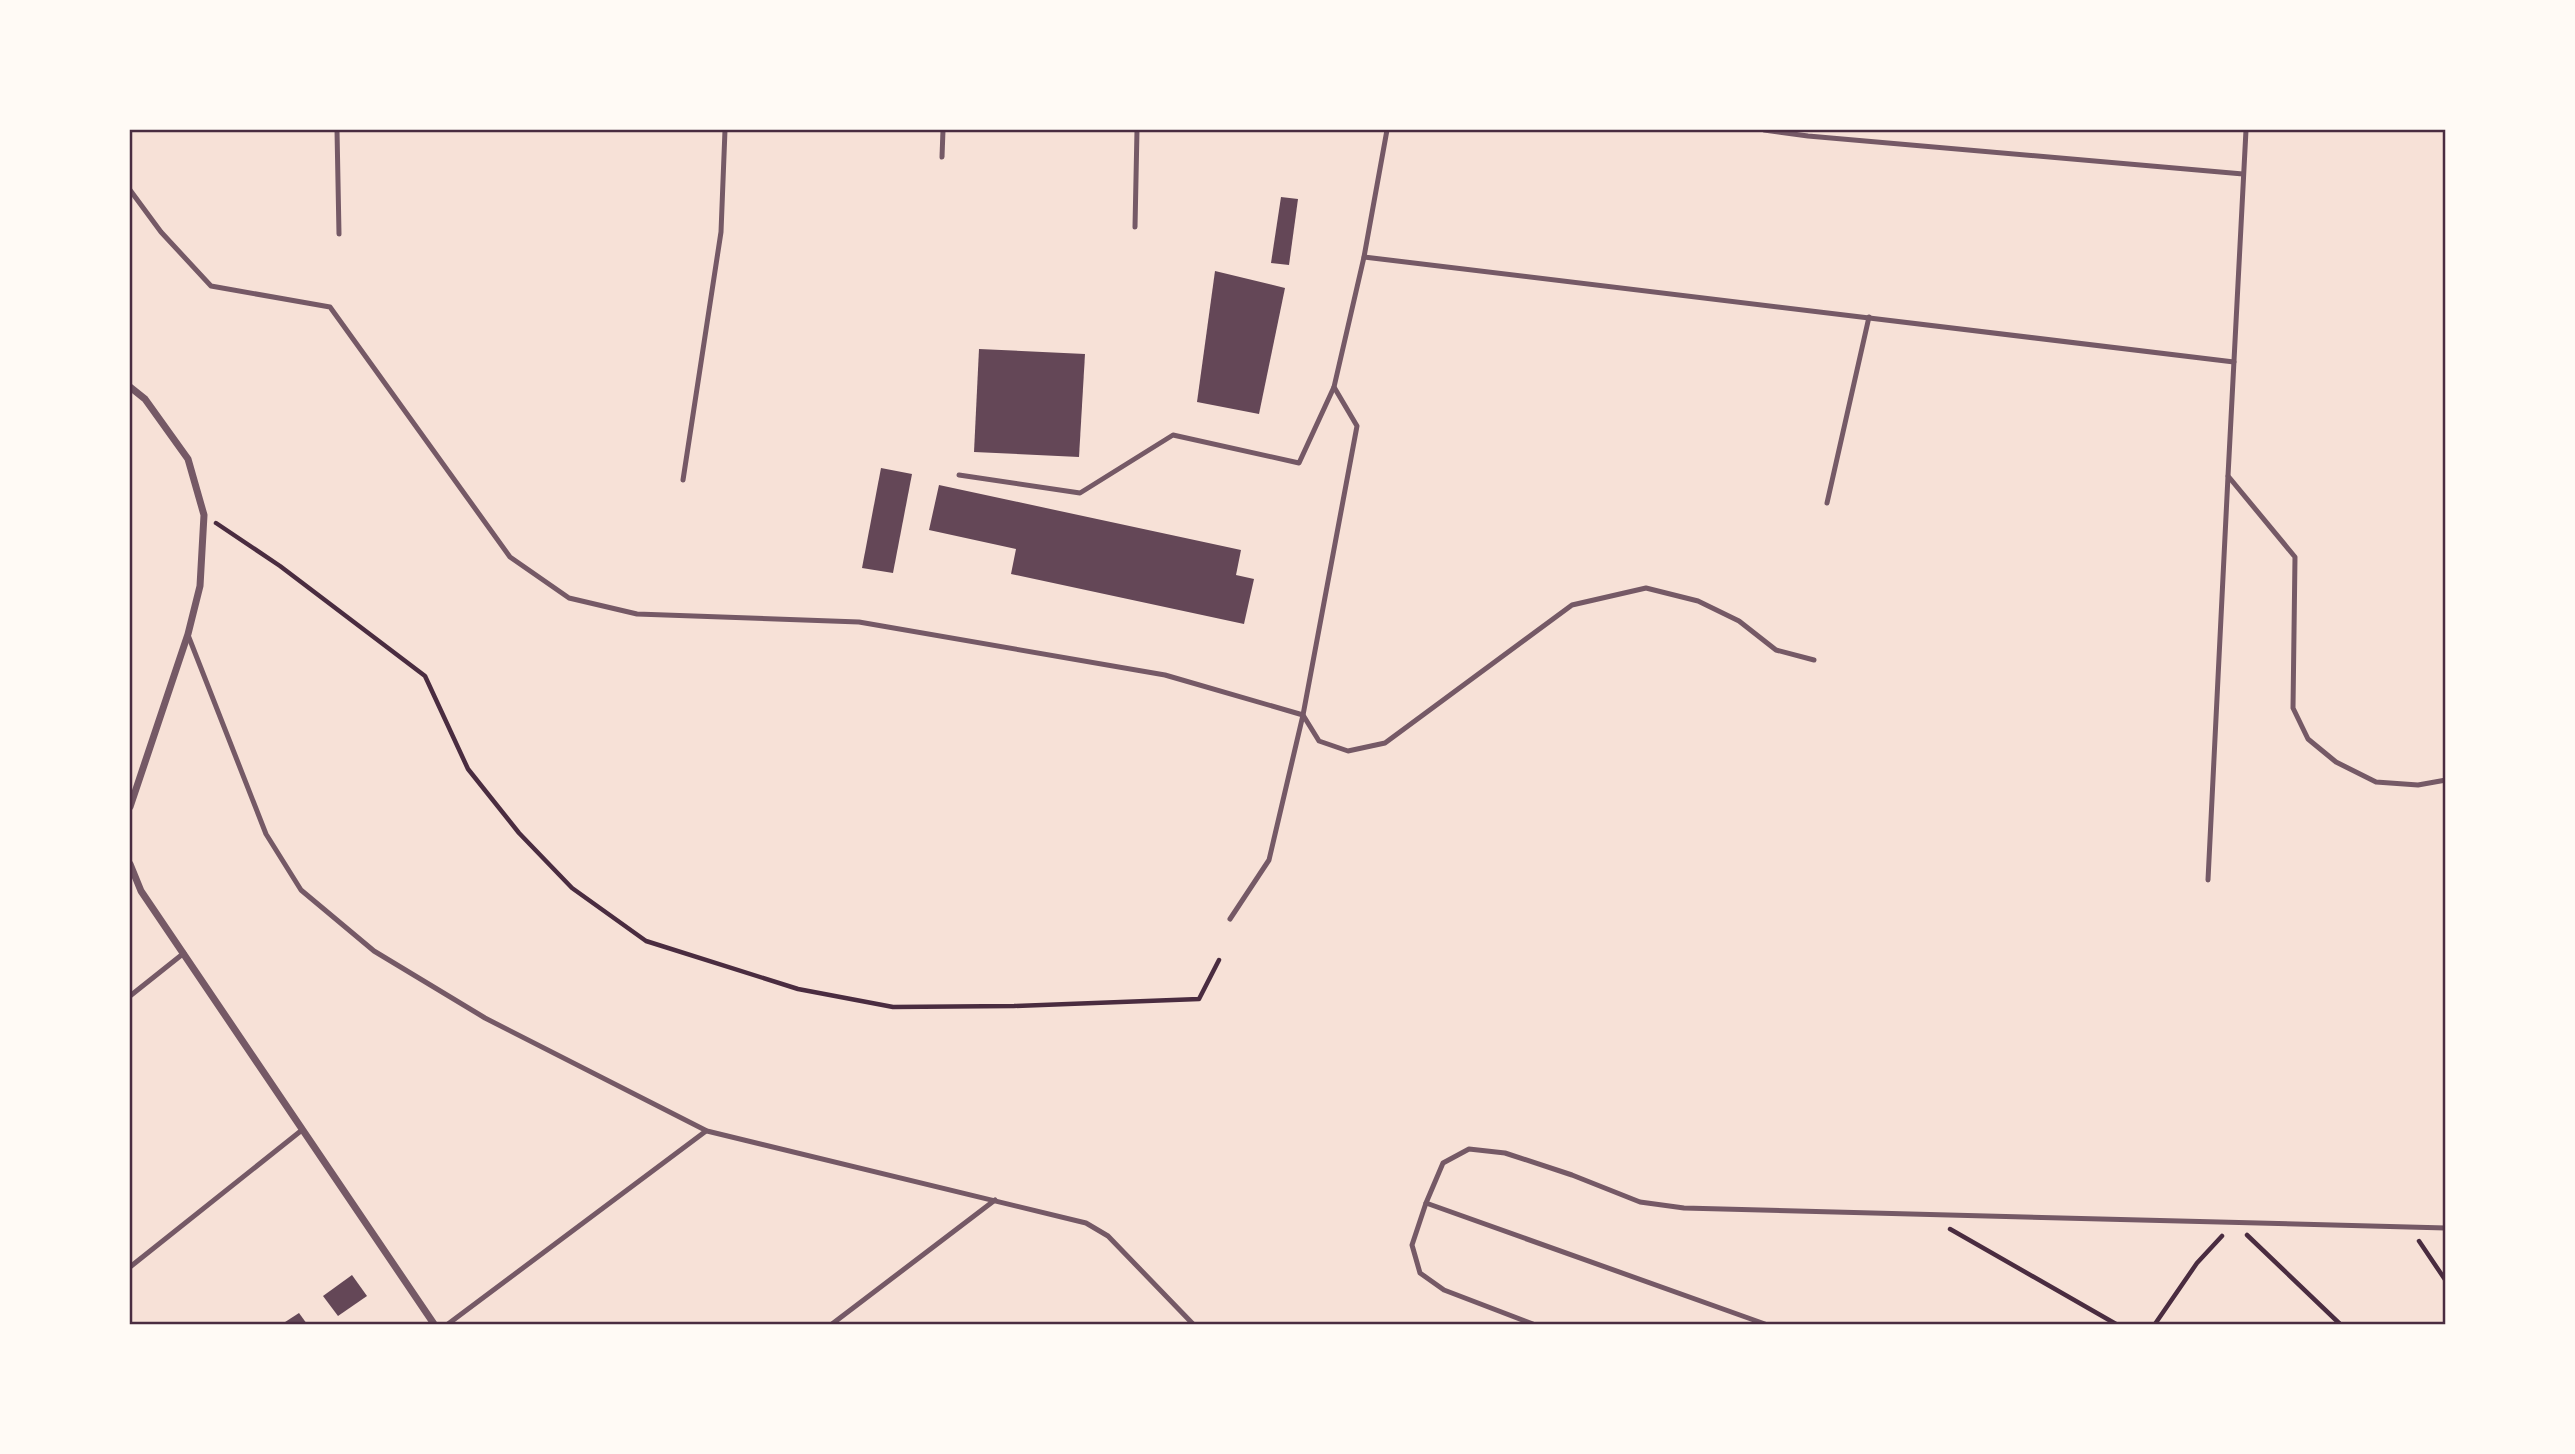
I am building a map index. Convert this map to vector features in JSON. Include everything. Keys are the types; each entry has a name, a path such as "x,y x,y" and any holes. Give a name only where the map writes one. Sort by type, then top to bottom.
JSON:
{"street":[{"path":"130,387 145,400 188,459 204,515 200,586 188,634 130,807"},
{"path":"130,864 141,891 434,1325"}],"lane":[{"path":"337,130 339,234"},
{"path":"684,480 721,232 725,130"},
{"path":"942,157 943,130"},
{"path":"1135,227 1137,130"},
{"path":"959,475 1080,493 1173,435 1299,463 1334,387 1364,257 1387,130"},
{"path":"1764,130 2243,174"},
{"path":"2208,880 2246,130"},
{"path":"130,190 161,232 211,286 330,307 510,557 569,598 637,614 859,622 1165,675 1303,715 1319,741 1348,751 1385,743 1572,605 1646,587 1698,601 1739,621 1776,650 1814,660"},
{"path":"1364,257 2234,362"},
{"path":"1827,503 1869,317"},
{"path":"1230,919 1269,860 1303,715 1357,426 1334,387"},
{"path":"2228,477 2295,557 2293,708 2308,739 2336,762 2376,782 2418,785 2445,780"},
{"path":"188,634 266,834 301,890 374,951 485,1018 707,1131 1086,1223 1108,1236 1193,1325"},
{"path":"130,996 184,953"},
{"path":"130,1267 302,1130"},
{"path":"449,1325 707,1131"},
{"path":"1533,1325 1444,1290 1420,1273 1412,1245 1426,1203 1443,1163 1469,1149 1505,1153 1572,1175 1640,1202 1684,1208 2445,1228"},
{"path":"832,1325 995,1200"},
{"path":"1426,1203 1766,1325"}],"path":[{"path":"204,515 280,566 425,676 468,769 519,833 572,888 646,941 798,989 893,1007 1014,1006 1199,999 1219,960"},
{"path":"1923,1214 2116,1325"},
{"path":"2155,1325 2197,1264 2234,1223 2340,1325"},
{"path":"2409,1227 2445,1281"}],"building":[{"path":"1281,197 1298,199 1289,265 1271,263"},
{"path":"1215,271 1285,288 1259,414 1197,402"},
{"path":"979,349 1085,354 1079,457 974,452"},
{"path":"881,468 912,474 893,573 862,568"},
{"path":"939,485 1241,550 1236,575 1254,579 1244,624 1011,574 1016,549 929,530"},
{"path":"352,1275 367,1296 338,1316 323,1296"},
{"path":"299,1313 307,1324 282,1324"}]}
